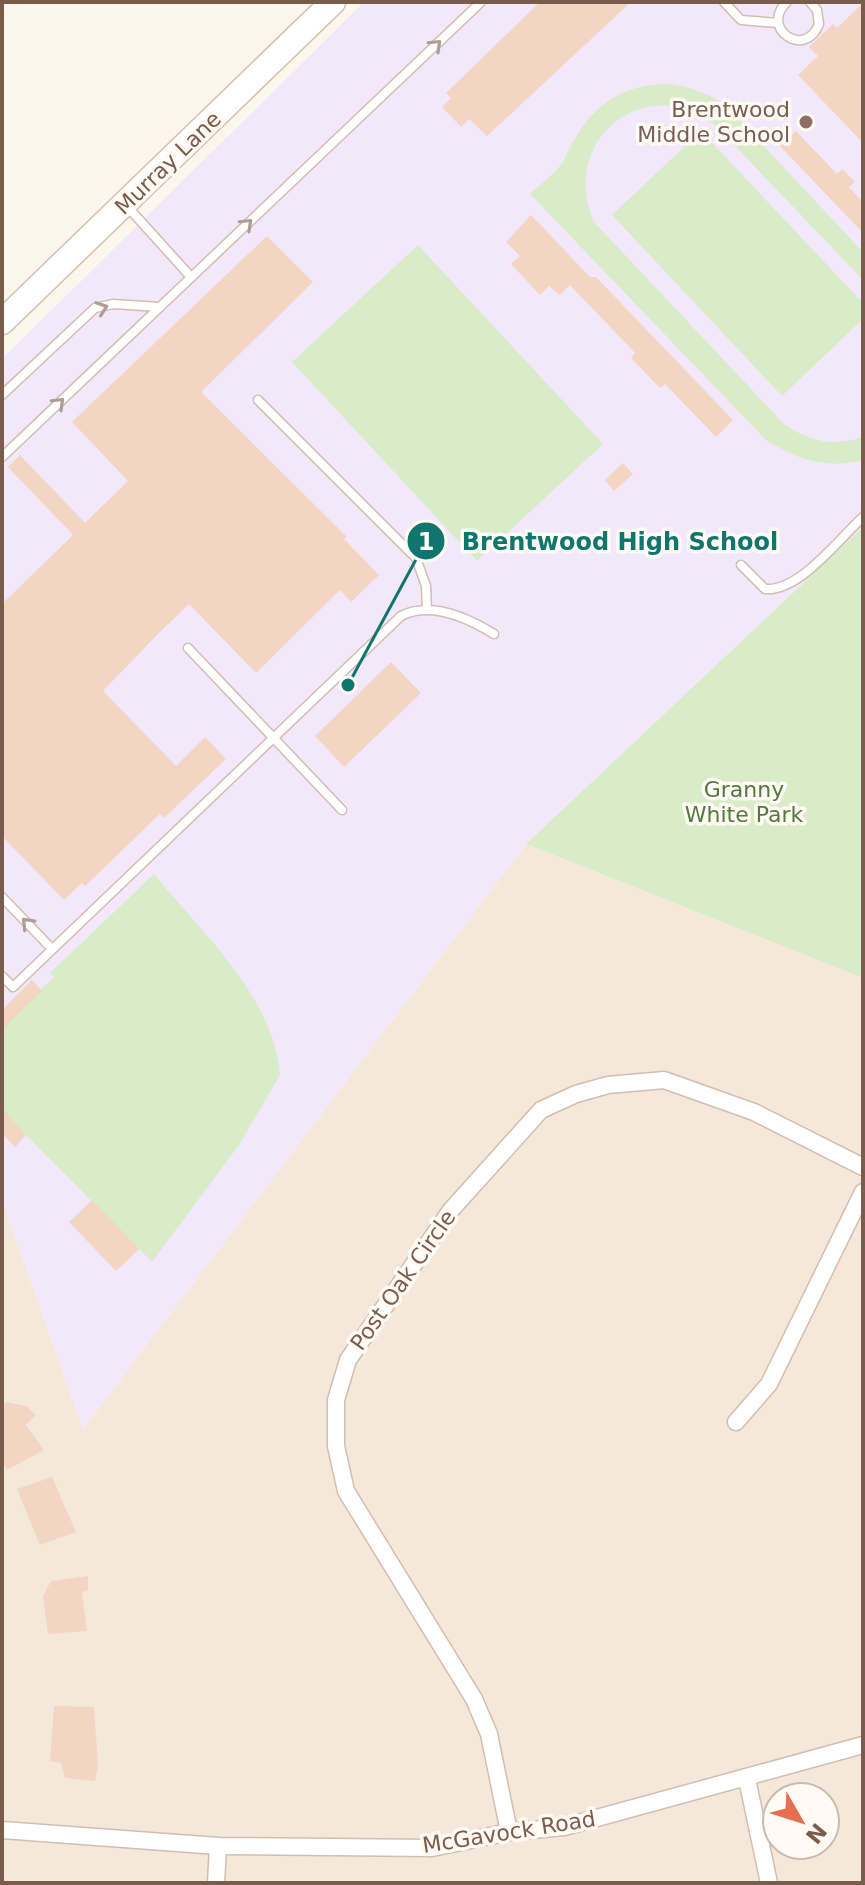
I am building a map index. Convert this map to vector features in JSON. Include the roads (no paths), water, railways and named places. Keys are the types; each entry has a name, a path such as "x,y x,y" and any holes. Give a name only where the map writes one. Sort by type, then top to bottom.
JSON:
{"main road":[{"name":"Murray Lane","path":"2,322 333,2"}],"street":[{"name":"Post Oak Circle","path":"509,1832 489,1734 474,1699 346,1491 336,1446 336,1400 348,1360 451,1210 541,1110 576,1094 608,1085 664,1080 754,1112 863,1167"},
{"path":"736,1422 769,1384 863,1192"},
{"name":"McGavock Road","path":"2,1830 218,1846 432,1848 509,1832 564,1827 863,1745"},
{"path":"747,1779 769,1883"},
{"path":"216,1883 218,1846"}],"lane":[{"path":"2,457 481,2"},
{"path":"724,2 741,20 778,23"},
{"path":"787,2 780,10 778,23 789,39 800,41 811,37 820,19 810,2"},
{"path":"126,205 191,277"},
{"path":"2,395 95,308 113,304 160,307"},
{"path":"258,400 416,558 426,586 427,610"},
{"path":"741,565 765,589 779,590 794,582 863,517"},
{"path":"2,976 13,987 401,616 427,610 467,620 494,634"},
{"path":"188,648 342,810"},
{"path":"2,897 52,949"}],"place":[{"name":"Brentwood Middle School","path":"806,122"},
{"name":"Brentwood High School","path":"348,685"}],"park label":[{"name":"Granny White Park","path":"744,802"}]}
